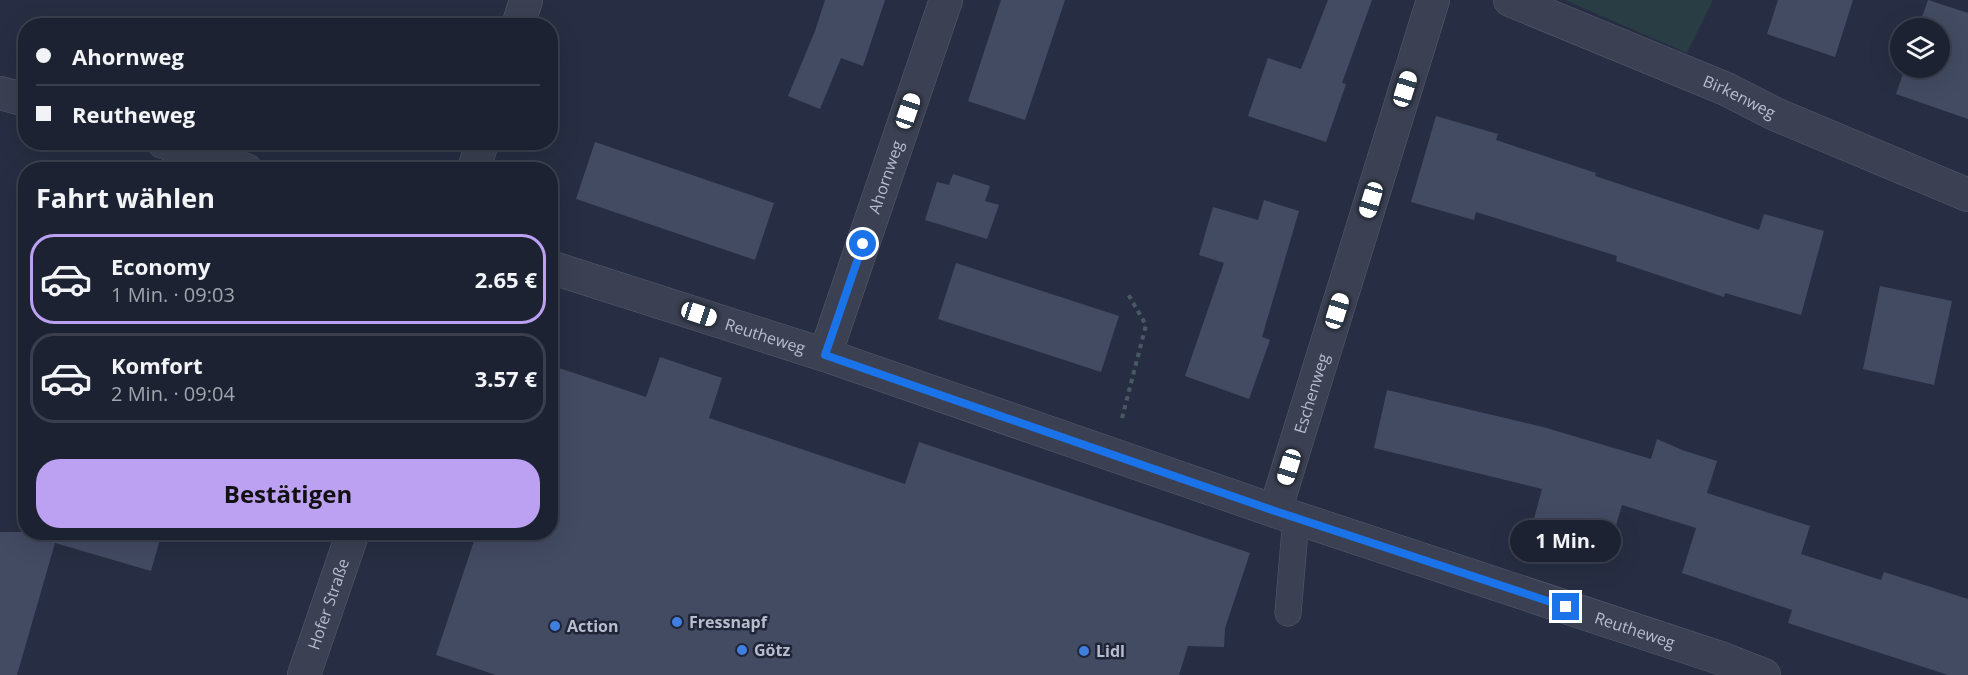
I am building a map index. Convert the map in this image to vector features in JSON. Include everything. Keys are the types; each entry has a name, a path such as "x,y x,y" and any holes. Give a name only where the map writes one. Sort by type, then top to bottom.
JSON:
{"street":[{"path":"520,18 526,0"},
{"name":"Ahornweg","path":"825,355 946,0"},
{"name":"Eschenweg","path":"1285,515 1433,0"},
{"name":"Birkenweg","path":"1510,0 1726,89 1777,115 1968,195"},
{"path":"0,93 18,98"},
{"path":"187,150 222,162"},
{"name":"Reutheweg","path":"558,270 825,355 1113,453 1722,667 1764,675"},
{"name":"Hofer Straße","path":"304,675 349,540"}],"lane":[{"path":"1285,515 1288,614"}],"path":[{"path":"1113,453 1146,325 1128,294"}],"shaded area":[{"path":"1565,0 1713,0 1687,53"}],"building":[{"path":"825,0 885,0 863,66 841,58 820,109 788,96 815,31"},
{"path":"1001,0 1065,0 1025,120 968,101"},
{"path":"1328,0 1372,0 1342,83 1346,84 1326,142 1248,116 1268,58 1301,69"},
{"path":"1778,0 1853,0 1835,57 1767,34"},
{"path":"1928,0 1968,13 1968,119 1896,94 1902,78 1950,78 1950,18 1922,18"},
{"path":"1436,116 1498,134 1496,140 1596,173 1595,176 1759,230 1764,214 1824,231 1801,315 1725,293 1724,297 1616,261 1617,256 1476,212 1474,220 1411,202"},
{"path":"595,142 774,203 755,260 576,199"},
{"path":"953,174 990,186 985,201 999,205 987,239 925,220 937,182 949,185"},
{"path":"1264,200 1299,211 1262,337 1270,340 1249,399 1185,376 1224,263 1199,255 1213,207 1258,220"},
{"path":"956,263 1119,316 1101,372 938,319"},
{"path":"1880,286 1952,301 1934,385 1863,369"},
{"path":"660,357 722,378 709,418 905,484 919,442 1250,553 1225,628 1224,647 1188,646 1179,675 496,675 436,655 474,540 558,540 558,368 646,397"},
{"path":"1387,390 1543,427 1651,459 1657,439 1717,461 1707,493 1810,526 1801,554 1881,580 1884,572 1968,599 1968,675 1948,675 1788,623 1792,610 1682,573 1696,528 1622,505 1611,542 1534,519 1542,489 1374,448"},
{"path":"0,532 18,532 18,540 160,540 151,571 55,543 17,675 0,675"}],"place":[{"name":"Fressnapf","path":"677,622"},
{"name":"Action","path":"555,626"},
{"name":"Götz","path":"742,650"},
{"name":"Lidl","path":"1084,651"}],"route":[{"path":"863,244 825,355 1275,511 1566,607"}]}
